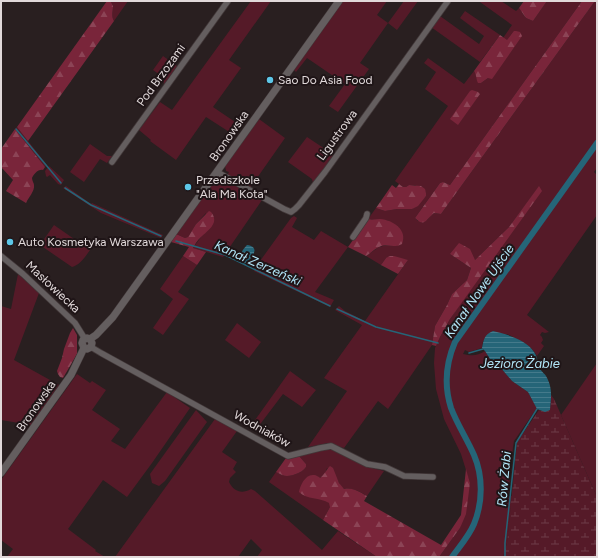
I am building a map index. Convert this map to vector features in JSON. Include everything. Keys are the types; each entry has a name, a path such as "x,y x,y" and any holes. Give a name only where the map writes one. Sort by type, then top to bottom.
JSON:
{"street":[{"name":"Pod Brzozami","path":"112,162 228,1"},
{"name":"Bronowska","path":"1,473 71,375 88,343 107,324 116,312 339,1"},
{"name":"Ligustrowa","path":"217,172 291,212 299,205 325,172 448,1"},
{"path":"353,237 366,218 367,214"},
{"name":"Masłowiecka","path":"1,256 23,274 75,323 88,343"},
{"name":"Wodniaków","path":"88,343 101,353 288,456 331,446 367,464 385,467 404,476 433,477"}],"green space":[{"path":"107,1 111,2 113,6 112,15 114,21 28,141 17,127"},
{"path":"108,1 128,1 114,21 112,15 113,6 111,2"},
{"path":"251,1 271,1 229,60 241,68 213,107 241,126 234,135 206,117 176,160 150,141 151,140 139,130 160,102 172,110"},
{"path":"343,1 387,1 377,15 388,23 360,63 369,69 338,112 329,106 345,84 307,58 296,72 294,70"},
{"path":"404,1 418,1 397,30 388,23"},
{"path":"480,1 501,1 516,11 519,8 526,18 533,21 547,1 582,1 450,185 443,182 440,183 415,218 418,221 427,220 434,213 441,214 595,1 597,1 597,168 594,172 597,175 597,215 527,315 549,332 542,332 540,335 543,340 541,343 544,346 537,356 528,345 507,334 483,341 482,348 469,352 465,350 463,354 474,355 485,351 490,359 500,367 512,381 528,392 537,408 514,441 508,496 512,496 507,543 503,557 439,557 460,528 470,483 461,454 444,419 436,389 434,363 435,348 450,319 539,187 509,227 475,260 450,254 471,268 467,280 452,294 435,326 432,345 388,409 378,401 344,448 328,443 308,447 347,391 324,378 362,325 335,310 339,306 345,311 365,321 408,260 386,258 381,265 366,256 379,247 397,246 389,221 368,219 376,208 385,211 412,209 426,196 426,192 415,185 403,187 395,181 448,106 425,89 436,72 424,63 428,58 464,84 474,71 481,83 488,78 512,33 507,41 503,38 512,25"},
{"path":"524,1 547,1 533,21 526,18 519,8"},
{"path":"582,1 595,1 441,214 434,213 425,222 418,221 415,218 440,183 443,182 450,185"},
{"path":"465,11 500,35 480,62 431,27 440,16 479,44 484,36 460,18"},
{"path":"514,31 520,32 522,36 492,79 488,78 481,83 478,83 474,71 500,35 507,40"},
{"path":"163,56 177,66 164,85 163,77 153,70"},
{"path":"472,90 480,94 458,125 450,119"},
{"path":"259,119 285,138 250,188 227,176 229,172 226,171 225,166"},
{"path":"17,127 47,165 45,167 15,129"},
{"path":"15,129 45,167 43,170 36,172 32,178 34,187 26,203 6,191 13,180 1,167 1,149"},
{"path":"307,137 334,155 301,200 313,183 312,179 288,162"},
{"path":"90,144 107,156 112,156 107,163 100,159 84,182 70,172"},
{"path":"49,166 64,180 61,185 58,184 50,175 47,177 46,176 45,171"},
{"path":"218,176 262,200 223,257 193,248 201,237 206,213 196,224 188,237 185,238 176,234"},
{"path":"399,184 403,187 409,185 421,186 425,189 426,196 418,206 412,209 385,211 376,208 392,185 396,188"},
{"path":"66,186 91,204 92,203 163,235 161,238 101,213 63,188"},
{"path":"539,186 542,191 450,319 436,346 432,345 435,326 452,294 467,280 471,268 450,254 459,243 470,249 475,260 509,227"},
{"path":"209,211 213,216 214,223 210,229 197,241 193,248 206,252 197,265 183,256 189,247 171,242 176,234 185,238 188,237 196,224"},
{"path":"294,216 297,218 292,227 314,240 321,231 348,247 315,292 334,300 330,307 254,271 291,218"},
{"path":"368,219 390,221 401,230 403,234 402,244 396,246 382,246 366,256 348,247"},
{"path":"54,225 90,250 75,266 72,267 40,245"},
{"path":"183,256 197,265 178,292 189,299 163,335 153,328 173,299 160,289"},
{"path":"390,256 408,260 398,274 381,265 386,258"},
{"path":"18,274 39,293 14,360 59,385 31,425 1,420 1,306 11,309"},
{"path":"237,323 261,342 249,358 225,340"},
{"path":"73,328 77,335 77,354 63,378 60,377 57,371"},
{"path":"597,363 597,497 561,415"},
{"path":"290,371 316,390 302,407 283,394 258,427 253,423"},
{"path":"77,374 90,383 92,381 106,390 92,410 120,429 111,441 125,449 167,392 190,408 127,497 103,480 68,529 96,550 95,551 105,557 7,557 13,549 1,540 1,480"},
{"path":"551,395 597,497 597,557 503,557 507,543 517,442 539,410 550,410"},
{"path":"196,410 207,422 165,481 159,486 152,483 150,474"},
{"path":"215,419 237,431 222,452 237,462 233,469 236,472 230,478 229,482 233,488 241,492 251,489 255,491 322,550 338,531 377,557 257,557 262,550 251,539 238,557 115,557"},
{"path":"328,449 334,450 368,467 384,471 367,496 356,490 344,489 341,487 337,479 327,468 325,474 320,478 321,499 330,503 330,507 323,520 269,482 276,472 288,476 302,471 306,467 306,464 299,456"},
{"path":"299,456 306,464 306,467 302,471 288,476 276,472 286,458 288,459"},
{"path":"330,466 333,468 339,483 344,489 353,489 367,496 364,501 441,545 461,515 466,469 470,483 466,514 460,528 439,557 377,557 323,520 330,507 329,503 302,495 299,492 302,484 308,476 314,475 320,478"}],"water":[{"path":"247,245 254,248 254,253 246,263 239,260 244,248"},
{"name":"Jezioro Żabie","path":"493,331 521,341 534,352 540,369 546,375 550,385 550,410 545,412 537,409 528,392 512,381 500,367 490,359 482,348 485,338"}],"waterway":[{"name":"Kanał Zerzeński","path":"16,129 61,183"},
{"name":"Kanał Nowe Ujście","path":"452,557 467,537 474,524 479,507 481,489 477,463 453,414 447,391 448,366 452,350 455,342 597,143"},
{"name":"Kanał Zerzeński","path":"65,188 91,205 161,236"},
{"name":"Kanał Zerzeński","path":"176,241 225,255 330,306"},
{"name":"Kanał Zerzeński","path":"337,309 376,327 438,343"},
{"name":"Kanał Zerzeński","path":"469,353 483,349"},
{"name":"Rów Żabi","path":"505,557 505,543 516,443 537,409"}],"place":[{"name":"Sao Do Asia Food","path":"270,80"},
{"name":"Przedszkole \"Ala Ma Kota\"","path":"188,187"},
{"name":"Auto Kosmetyka Warszawa","path":"10,242"}]}
